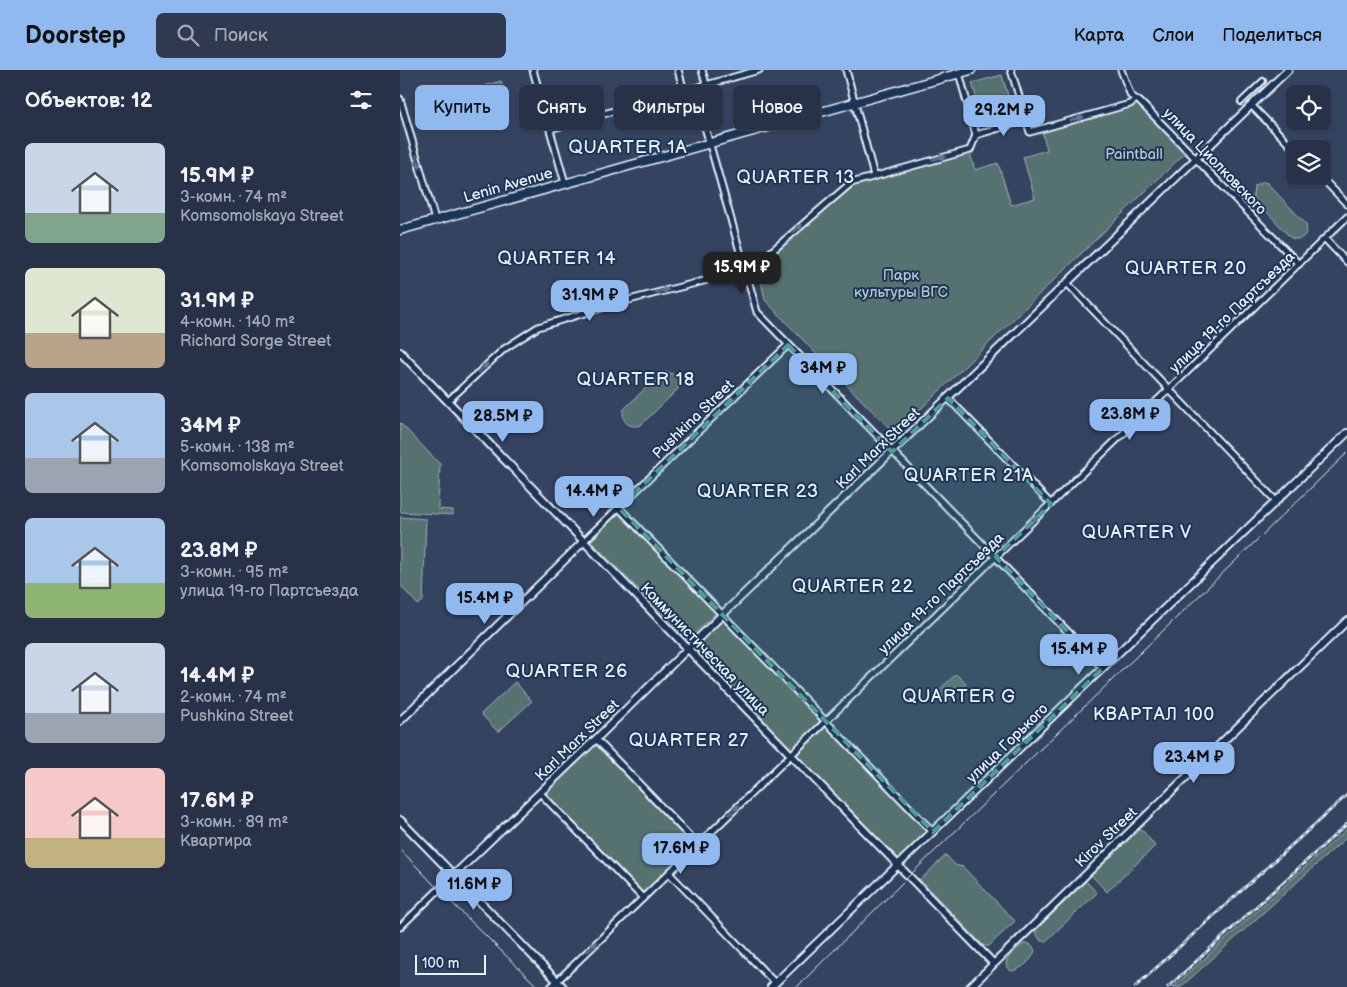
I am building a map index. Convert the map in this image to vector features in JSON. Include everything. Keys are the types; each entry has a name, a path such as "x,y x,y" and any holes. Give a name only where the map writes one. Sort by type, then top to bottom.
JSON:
{"main road":[{"name":"Lenin Avenue","path":"400,230 971,70"}],"street":[{"path":"533,70 537,85"},
{"path":"678,70 682,85"},
{"path":"702,70 706,84"},
{"path":"703,85 759,70"},
{"path":"846,70 874,176"},
{"path":"1011,70 1030,132 1130,104 1135,100"},
{"name":"улица Циолковского","path":"1121,70 1131,96 1299,264"},
{"name":"Karl Marx Street","path":"400,927 1288,70"},
{"path":"448,402 504,349 538,327 662,291 751,269 851,183 970,150 976,134 959,73"},
{"path":"1241,102 1263,81"},
{"path":"400,99 435,220"},
{"path":"1251,105 1286,141"},
{"path":"976,134 1026,120"},
{"path":"550,130 565,183"},
{"path":"706,130 757,312 1103,668"},
{"path":"1329,185 1347,204"},
{"name":"улица 19-го Партсъезда","path":"551,987 1347,217"},
{"path":"1325,239 1347,262"},
{"path":"1067,283 1276,501"},
{"name":"Pushkina Street","path":"400,721 788,345"},
{"name":"Коммунистическая улица","path":"400,352 993,963"},
{"path":"948,398 1051,504"},
{"name":"улица Горького","path":"773,985 1347,433"},
{"path":"619,508 933,832"},
{"name":"Kirov Street","path":"970,987 1347,622"},
{"path":"596,739 698,845"},
{"path":"540,793 643,898"},
{"path":"400,820 563,987"},
{"path":"669,873 773,985"}],"highlighted area":[{"path":"788,345 892,452 948,398 1051,504 996,557 1103,668 933,832 619,508"}],"green space":[{"path":"1002,75 1014,116 985,126 972,83"},
{"path":"501,81 502,85 487,85"},
{"name":"Парк культуры ВГС","path":"1139,104 1185,153 895,434 765,300 758,267 854,186 970,153 975,170 998,163 1011,205 1035,198 1023,157 1047,150 1042,132"},
{"path":"1264,182 1306,224 1307,228 1303,237 1298,239 1291,238 1253,197 1254,186"},
{"path":"666,372 676,377 678,389 641,425 633,426 626,423 623,417 624,409 661,373"},
{"path":"400,423 440,464 438,509 453,510 453,515 400,512"},
{"path":"619,513 716,613 688,640 591,541"},
{"path":"400,517 426,519 423,601 418,605 400,585"},
{"path":"723,621 820,721 792,749 694,648"},
{"path":"956,674 966,684 944,704 935,694"},
{"path":"515,682 532,701 498,732 481,714"},
{"path":"827,726 928,830 899,859 797,755"},
{"path":"595,744 693,846 644,894 545,793"},
{"path":"1347,829 1347,837 1181,987 1173,987"},
{"path":"1138,830 1143,831 1155,846 1107,892 1091,875"},
{"path":"946,855 955,865 963,867 1015,921 989,946 983,945 920,880"},
{"path":"1086,881 1097,893 1046,941 1041,941 1036,934 1036,930"},
{"path":"1023,944 1030,944 1035,950 1034,954 1026,964 1019,969 1011,971 1006,965 1007,959"}],"tram line":[{"path":"797,987 908,877 1347,453"},
{"path":"400,849 538,987"}],"railway":[{"path":"1135,987 1347,795"},
{"path":"1168,987 1347,824"}],"district":[{"name":"QUARTER 1A","path":"628,147"},
{"name":"QUARTER 13","path":"796,177"},
{"name":"QUARTER 14","path":"557,258"},
{"name":"QUARTER 20","path":"1186,268"},
{"name":"QUARTER 18","path":"636,379"},
{"name":"QUARTER 21A","path":"969,475"},
{"name":"QUARTER 23","path":"758,491"},
{"name":"QUARTER V","path":"1137,532"},
{"name":"QUARTER 22","path":"853,586"},
{"name":"QUARTER 26","path":"567,671"},
{"name":"QUARTER G","path":"959,696"},
{"name":"КВАРТАЛ 100","path":"1154,714"},
{"name":"QUARTER 27","path":"689,740"}],"park label":[{"name":"Paintball","path":"1134,154"}]}
